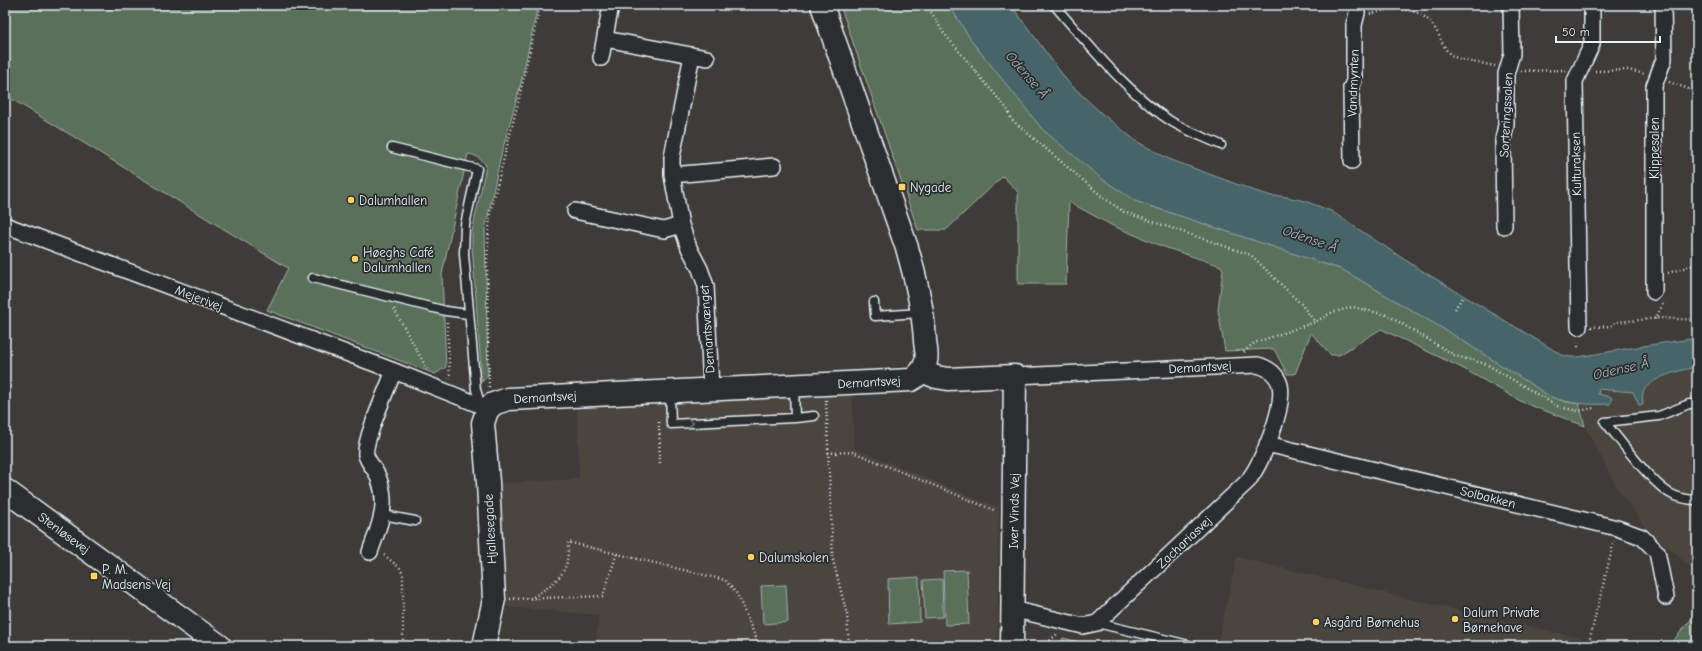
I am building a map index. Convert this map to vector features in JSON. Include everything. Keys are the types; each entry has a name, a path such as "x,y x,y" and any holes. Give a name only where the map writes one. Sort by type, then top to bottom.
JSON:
{"street":[{"path":"601,58 611,5"},
{"path":"822,5 907,248 917,283 923,313 926,361 922,371"},
{"name":"Vandmynten","path":"1352,161 1351,88 1354,81 1354,25 1357,13 1356,5"},
{"name":"Sorteringssalen","path":"1504,226 1503,140 1506,125 1506,74 1512,54 1511,5"},
{"name":"Kulturaksen","path":"1579,327 1575,81 1592,44 1592,5"},
{"name":"Klippesalen","path":"1660,295 1654,86 1664,60 1663,5"},
{"path":"605,39 707,58"},
{"name":"Demantsvænget","path":"692,55 672,157 672,175 681,225 689,248 700,268 706,286 711,389"},
{"path":"672,175 774,166"},
{"path":"575,212 664,230 681,225"},
{"name":"Mejerivej","path":"5,225 394,371 484,409"},
{"name":"Demantsvej","path":"484,409 508,399 911,380 918,376 922,371 936,377 948,379 1258,365 1272,372"},
{"path":"370,552 383,515 384,493 379,477 366,455 368,441 394,371"},
{"name":"Zachariasvej","path":"1097,623 1248,481 1260,462 1280,407 1280,385 1272,372"},
{"name":"Iver Vinds Vej","path":"1012,646 1015,376"},
{"name":"Hjallesegade","path":"484,409 483,422 488,482 494,599 484,646"},
{"name":"Solbakken","path":"1267,444 1617,528 1642,537 1657,552 1666,597"},
{"name":"Stenløsevej","path":"5,491 220,646"},
{"path":"1012,609 1083,626 1097,623"}],"lane":[{"path":"1054,5 1088,44 1136,93 1169,120 1221,145"},
{"path":"392,148 477,169 466,225 464,247 468,314 476,390 484,409"},
{"path":"313,278 446,311 468,314"},
{"path":"874,302 875,316 923,313"},
{"path":"794,386 795,418"},
{"path":"670,391 671,424 814,416"},
{"path":"1697,404 1689,404 1659,416 1605,422 1658,484 1672,495 1689,500 1697,500"},
{"path":"383,515 416,521"},
{"path":"1097,623 1193,646"}],"path":[{"path":"484,409 489,374 487,260 490,212 518,103 540,5"},
{"path":"927,5 943,32 1007,109 1012,120 1104,198 1124,212 1251,255 1301,304 1314,322"},
{"path":"1665,274 1697,264"},
{"path":"386,295 446,392"},
{"path":"1655,319 1660,295"},
{"path":"1455,309 1463,296"},
{"path":"1237,366 1238,358 1254,343 1314,322 1331,313 1353,307 1387,315 1456,356 1486,364 1559,407 1578,411 1594,408"},
{"path":"446,311 446,392"},
{"path":"1579,327 1611,326 1616,322 1655,319 1697,320"},
{"path":"825,384 833,560 847,615 849,646"},
{"path":"659,418 660,464"},
{"path":"828,453 853,452 1002,513 1014,514"},
{"path":"1588,646 1617,528"},
{"path":"530,599 549,587 564,571 567,562 568,542 725,580 737,594 758,643 773,646"},
{"path":"370,552 383,555 400,568 403,574 403,646"},
{"path":"494,599 603,596 617,553"}],"shaded area":[{"path":"1697,367 1697,573 1645,527 1618,490 1585,426 1579,404 1589,405 1609,395 1598,394 1599,389 1633,392 1639,405 1643,404 1643,393 1653,382 1676,372"},
{"name":"Dalumskolen","path":"852,395 854,448 999,508 997,646 595,646 599,615 507,607 501,483 579,479 577,407"},
{"name":"Asgård Børnehus","path":"1237,557 1414,600 1585,639 1583,646 1221,646 1217,645"}],"green space":[{"path":"5,5 538,5 521,83 500,159 485,230 488,375 482,382 472,245 472,232 486,165 480,159 468,154 442,274 446,367 435,374 267,310 288,268 5,95"},
{"path":"840,5 949,5 973,43 1043,130 1135,201 1343,270 1452,334 1551,397 1566,402 1579,404 1585,426 1524,403 1464,369 1381,329 1339,355 1331,355 1311,333 1295,374 1287,374 1274,349 1225,351 1218,310 1223,269 1221,266 1164,247 1113,226 1069,202 1066,284 1018,284 1018,192 1003,176 946,230 918,230"},
{"path":"967,570 969,624 945,625 943,571"},
{"path":"919,577 920,622 889,624 888,579"},
{"path":"942,579 943,617 925,618 923,580"},
{"path":"786,585 788,622 763,624 761,586"},
{"path":"1697,612 1697,646 1669,646"},
{"path":"1063,638 1094,646 1059,646"}],"water":[{"name":"Odense Å","path":"949,5 1011,5 1068,82 1100,112 1136,141 1169,159 1255,191 1272,196 1282,196 1305,201 1331,211 1416,267 1562,355 1578,357 1697,338 1697,367 1667,375 1651,383 1643,393 1643,405 1639,405 1633,392 1599,389 1598,394 1611,397 1612,399 1610,404 1580,404 1551,397 1452,334 1343,270 1135,201 1102,179 1043,130 973,43"}],"place":[{"name":"Nygade","path":"902,187"},
{"name":"Dalumhallen","path":"351,200"},
{"name":"Høeghs Café Dalumhallen","path":"355,259"},
{"name":"Dalumskolen","path":"751,557"},
{"name":"P. M. Madsens Vej","path":"94,576"},
{"name":"Dalum Private Børnehave","path":"1455,619"},
{"name":"Asgård Børnehus","path":"1316,622"}]}
